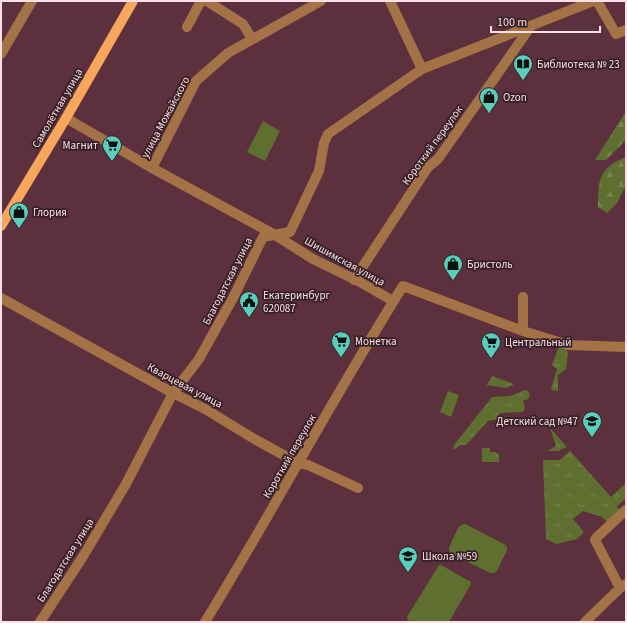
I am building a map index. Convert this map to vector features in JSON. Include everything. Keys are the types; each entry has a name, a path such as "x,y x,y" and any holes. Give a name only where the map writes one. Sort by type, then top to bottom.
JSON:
{"main road":[{"name":"Самолётная улица","path":"1,226 66,118 133,1"}],"street":[{"path":"1,54 32,1"},
{"path":"187,26 201,1"},
{"path":"207,1 243,24 252,39"},
{"name":"улица Можайского","path":"152,168 196,81 228,53 321,1"},
{"path":"390,1 422,69"},
{"name":"Благодатская улица","path":"40,622 82,558 126,484 173,393 199,359 234,296 263,237 275,236 290,232 319,171 324,143 328,134 422,69 592,1"},
{"path":"597,1 616,34 626,30"},
{"name":"Короткий переулок","path":"354,280 428,167 438,159 531,26"},
{"name":"Шишимская улица","path":"66,118 313,259 393,301"},
{"path":"393,301 403,286 523,331 568,345 626,347"},
{"path":"523,331 524,297"},
{"name":"Кварцевая улица","path":"1,298 173,393 205,408 256,440 298,463 308,465 358,488"},
{"name":"Короткий переулок","path":"206,622 393,301"},
{"path":"586,622 623,586 595,540 626,510"}],"green space":[{"path":"625,113 626,140 606,160 595,160"},
{"path":"263,121 280,131 265,161 247,152"},
{"path":"626,157 626,188 624,189 617,203 607,213 598,207 600,182 602,176 610,165"},
{"path":"560,346 568,352 566,369 558,375 558,391 551,390 557,369 552,365"},
{"path":"492,376 514,384 506,388 487,385"},
{"path":"525,390 528,391 530,395 528,399 523,401 525,407 524,411 500,413 498,419 488,421 466,445 460,445 454,449 454,445 492,397 510,396"},
{"path":"448,391 459,395 451,417 440,412"},
{"path":"550,428 567,447 558,451 547,451 556,446"},
{"path":"483,448 490,448 490,452 496,452 499,454 499,462 482,462"},
{"path":"570,451 611,497 626,483 626,498 617,506 621,512 608,523 602,517 583,511 573,519 584,532 577,539 556,544 546,539 543,460 560,460"},
{"path":"465,524 507,547 497,571 494,573 490,573 450,553 450,545 458,528"},
{"path":"439,565 471,582 471,584 449,622 411,622 407,617"}],"place":[{"name":"Библиотека № 23","path":"523,81"},
{"name":"Ozon","path":"489,114"},
{"name":"Магнит","path":"112,162"},
{"name":"Глория","path":"19,229"},
{"name":"Бристоль","path":"453,281"},
{"name":"Екатеринбург 620087","path":"249,318"},
{"name":"Монетка","path":"341,358"},
{"name":"Центральный","path":"491,359"},
{"name":"Детский сад №47","path":"592,438"},
{"name":"Школа №59","path":"408,573"}]}
